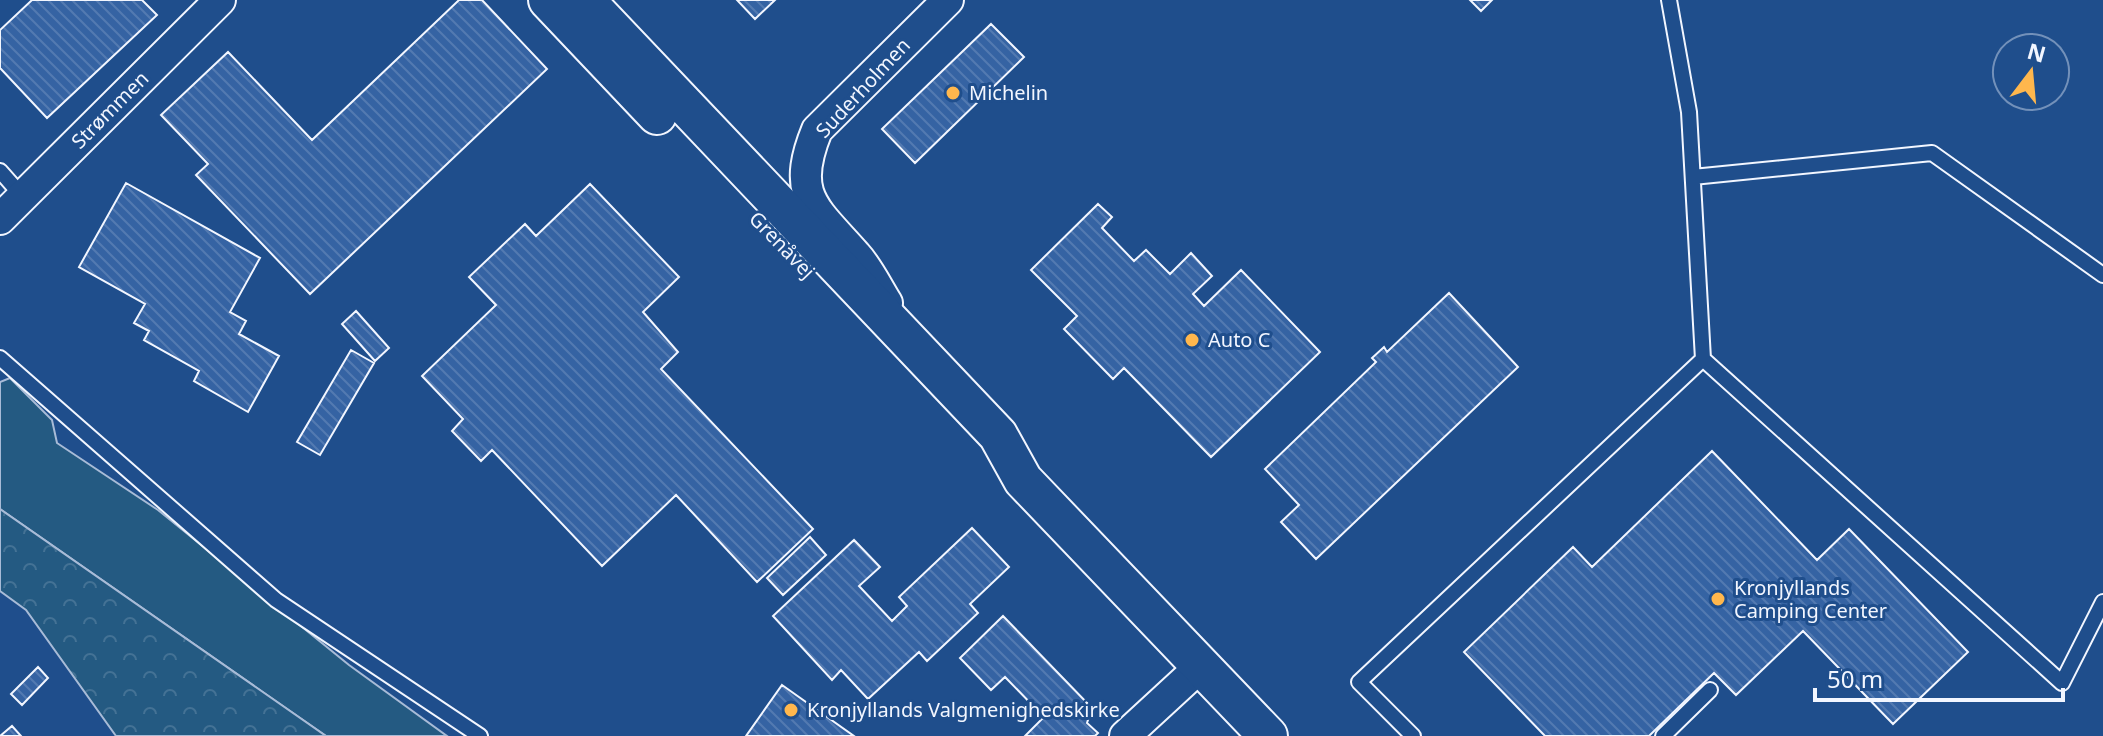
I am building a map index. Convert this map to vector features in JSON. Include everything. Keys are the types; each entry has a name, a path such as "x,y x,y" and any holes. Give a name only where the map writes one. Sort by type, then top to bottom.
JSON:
{"street":[{"name":"Strømmen","path":"0,219 220,0"},
{"name":"Grenåvej","path":"548,0 984,457 1023,480"},
{"name":"Grenåvej","path":"585,0 998,435 1023,480 1268,736"},
{"name":"Suderholmen","path":"913,345 859,258 810,205 804,172 817,130 948,0"},
{"path":"1125,736 1201,666"}],"lane":[{"path":"1669,0 1689,112 1703,359 2062,683 2103,602"},
{"path":"1693,177 1932,153 2103,275"},
{"path":"0,171 23,197"},
{"path":"0,358 276,600 480,736"},
{"path":"1413,736 1359,682 1703,359"},
{"path":"1663,736 1710,690"}],"green space":[{"path":"10,378 52,420 57,443 158,510 349,665 447,736 326,736 0,509 0,382"},
{"path":"0,509 326,736 116,736 26,610 0,591"}],"building":[{"path":"32,0 142,0 157,15 47,118 0,68 0,30"},
{"path":"459,0 482,0 547,69 310,294 196,175 208,164 161,115 228,52 312,140"},
{"path":"737,0 775,0 755,19"},
{"path":"1470,0 1492,0 1481,11"},
{"name":"Michelin","path":"991,24 1024,57 915,163 882,129"},
{"path":"126,183 260,258 230,312 246,321 239,334 279,356 248,412 194,381 199,371 144,340 149,331 134,323 145,304 79,267"},
{"path":"590,184 679,277 643,312 678,352 661,369 813,529 757,582 676,495 602,566 492,450 481,461 452,431 463,419 422,376 496,305 469,277 525,224 536,236"},
{"name":"Auto C","path":"1098,204 1112,217 1102,228 1134,261 1146,250 1170,274 1191,253 1212,276 1193,294 1204,306 1241,270 1320,352 1211,457 1124,368 1113,379 1064,329 1077,316 1031,270"},
{"path":"1449,293 1518,367 1316,559 1281,522 1299,505 1265,469 1376,362 1372,358 1384,347 1387,352"},
{"path":"356,311 389,348 375,361 342,324"},
{"path":"351,350 374,363 320,455 297,442"},
{"name":"Kronjyllands Camping Center","path":"1712,451 1817,560 1849,529 1968,652 1893,724 1803,631 1736,695 1714,673 1649,736 1545,736 1464,652 1573,547 1592,567"},
{"path":"972,528 1009,567 970,604 978,613 927,661 919,652 868,699 841,670 832,680 773,616 854,540 880,567 859,586 892,621 907,606 899,597"},
{"path":"810,537 826,555 783,595 767,578"},
{"path":"1003,616 1092,708 1087,723 1098,733 1095,736 1025,736 1044,717 1005,677 991,690 960,658"},
{"path":"38,667 48,678 22,705 11,694"},
{"name":"Kronjyllands Valgmenighedskirke","path":"782,685 854,736 746,736"},
{"path":"12,726 21,736 0,736"}],"place":[{"name":"Michelin","path":"953,93"},
{"name":"Auto C","path":"1192,340"},
{"name":"Kronjyllands Camping Center","path":"1718,599"},
{"name":"Kronjyllands Valgmenighedskirke","path":"791,710"}]}
